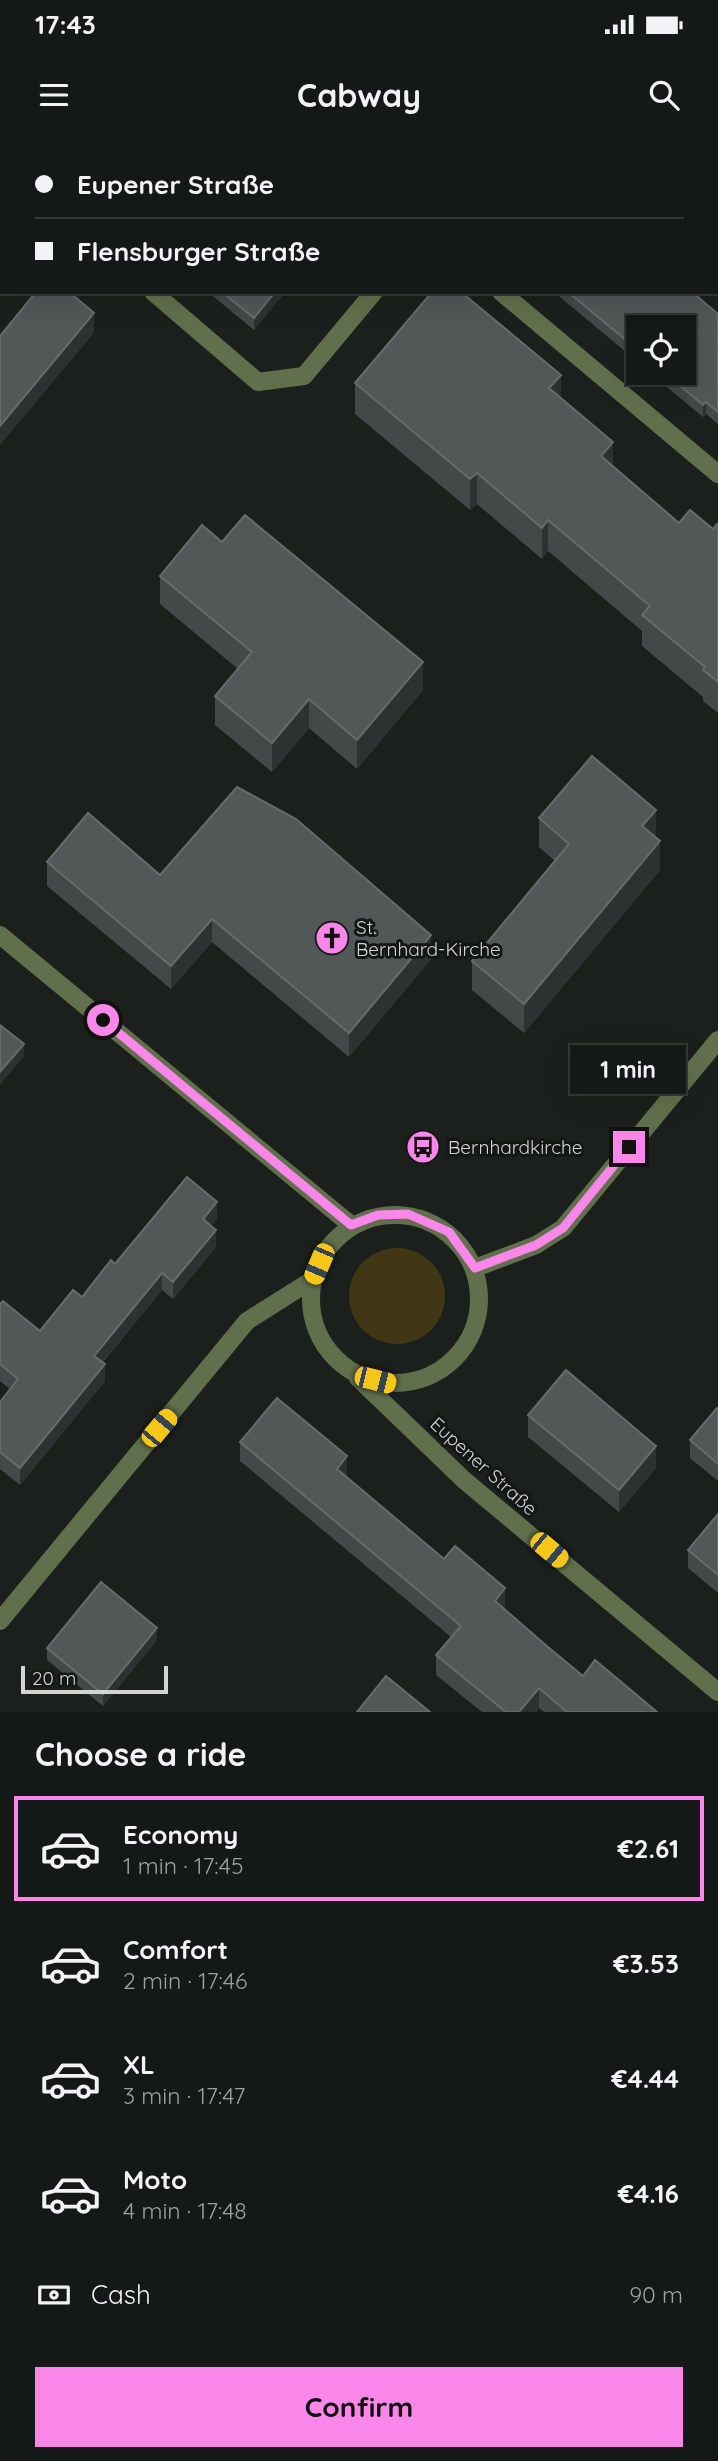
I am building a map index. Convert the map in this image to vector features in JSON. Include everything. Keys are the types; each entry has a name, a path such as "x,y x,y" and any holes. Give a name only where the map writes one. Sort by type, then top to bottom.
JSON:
{"street":[{"path":"155,294 258,382 304,376 372,294"},
{"path":"503,294 718,474"},
{"path":"0,935 351,1225"},
{"path":"475,1268 536,1245 563,1228 718,1040"},
{"path":"408,1214 449,1232 475,1268 481,1309 466,1348 436,1375 395,1385 355,1375 327,1351 311,1317 312,1280 326,1248 351,1225 378,1215 408,1214"},
{"path":"0,1621 247,1321 312,1280"},
{"name":"Eupener Straße","path":"355,1375 464,1480 718,1692"}],"shaded area":[{"path":"397,1248 416,1251 431,1262 442,1277 445,1296 442,1315 431,1330 416,1341 397,1344 378,1341 363,1330 352,1315 349,1296 352,1277 363,1262 378,1251"}],"building":[{"path":"34,294 71,294 94,313 0,426 0,336"},
{"path":"224,294 273,294 254,318"},
{"path":"430,294 463,294 561,375 549,388 613,442 601,456 679,523 690,510 713,529 718,525 718,682 703,670 705,667 642,615 650,606 548,520 542,528 477,473 470,479 355,383"},
{"path":"570,294 694,294 718,314 718,412 706,402 703,405 679,385 696,385 696,315 626,315 626,340"},
{"path":"245,515 423,662 357,740 309,699 272,743 215,696 252,652 160,576 202,525 222,542"},
{"path":"592,756 656,810 642,826 660,841 524,1004 472,961 569,844 539,818"},
{"path":"237,787 296,819 431,935 349,1033 212,919 171,966 47,862 88,813 160,875"},
{"path":"0,1025 24,1044 0,1072"},
{"path":"187,1177 217,1202 203,1219 216,1230 173,1282 162,1273 94,1356 105,1364 20,1468 0,1452 0,1402 18,1379 0,1364 0,1304 3,1301 40,1331 73,1290 82,1297 111,1260 115,1264"},
{"path":"566,1370 656,1446 619,1490 528,1415"},
{"path":"277,1398 347,1456 337,1469 444,1559 455,1546 505,1588 495,1601 583,1676 595,1660 657,1712 567,1712 539,1688 519,1712 506,1712 436,1655 461,1626 240,1442"},
{"path":"718,1409 718,1464 690,1440"},
{"path":"718,1514 718,1575 688,1550"},
{"path":"101,1582 157,1628 103,1694 47,1648"},
{"path":"386,1676 430,1712 357,1712"}],"place":[{"name":"St. Bernhard-Kirche","path":"332,938"},
{"name":"Bernhardkirche","path":"423,1147"}],"route":[{"path":"103,1020 351,1225 378,1215 408,1214 449,1232 475,1268 536,1245 563,1228 629,1147"}]}
